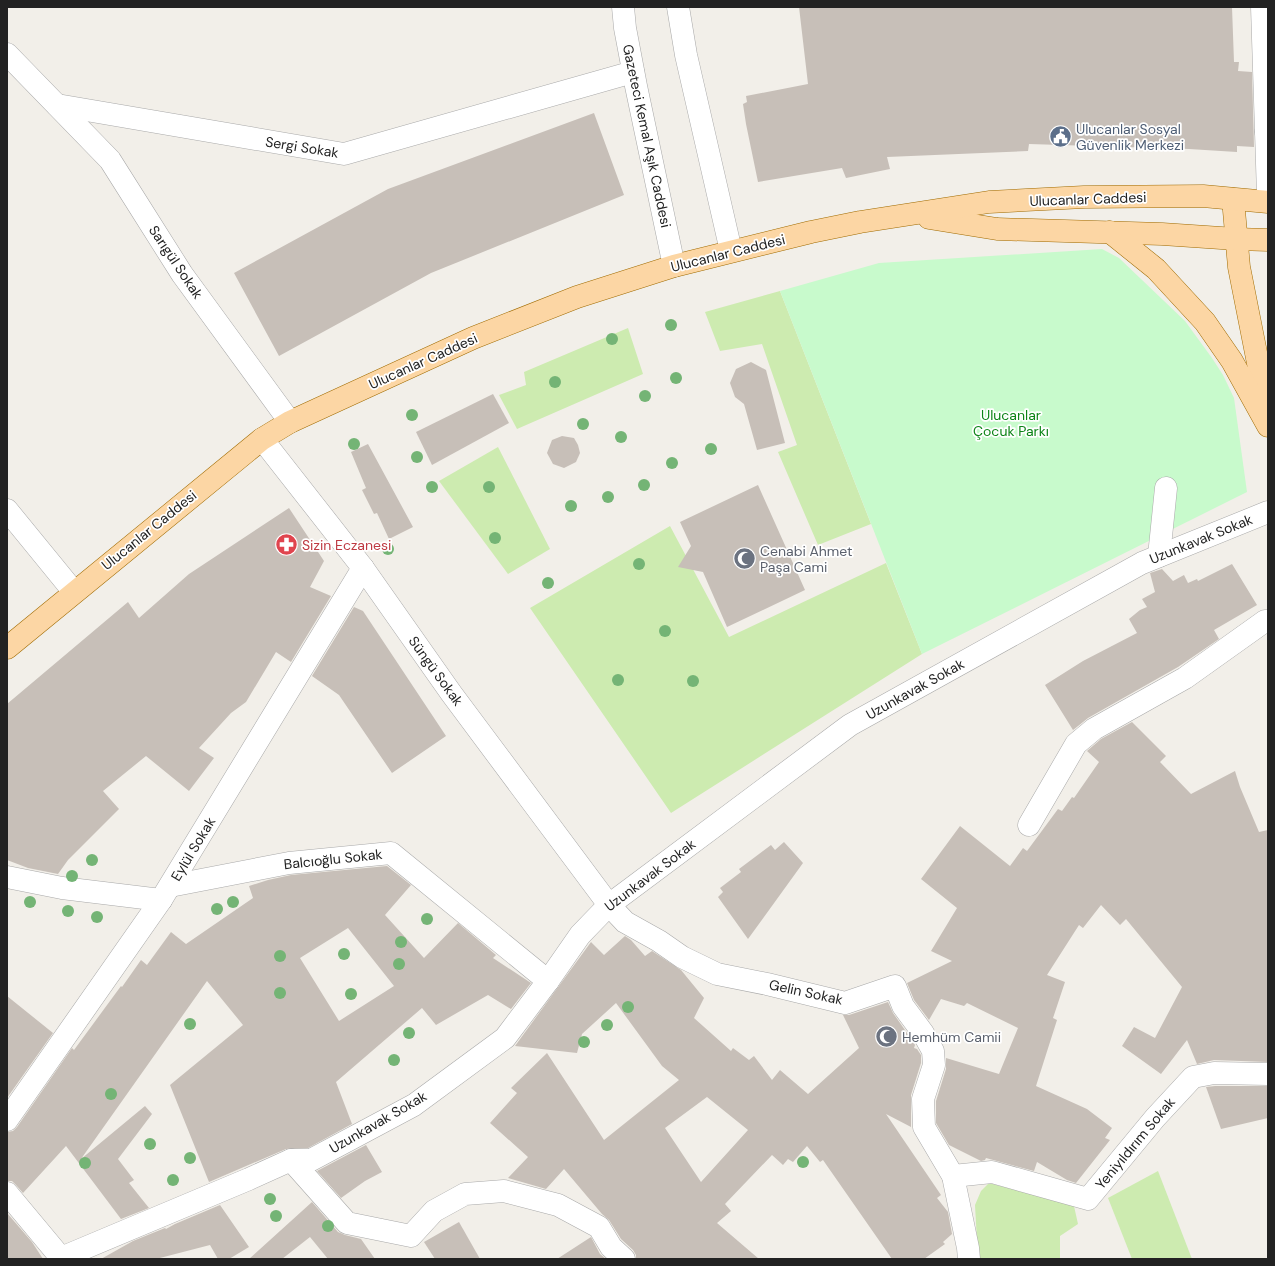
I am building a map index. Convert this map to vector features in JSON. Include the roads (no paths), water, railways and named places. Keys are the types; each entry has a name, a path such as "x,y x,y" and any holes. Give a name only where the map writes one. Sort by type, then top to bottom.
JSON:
{"main road":[{"name":"Ulucanlar Caddesi","path":"7,648 262,438 290,422 473,338 577,297 674,266 811,232 860,222 989,202 1084,197 1195,196 1268,202"},
{"path":"1233,199 1239,267 1259,368 1268,423"},
{"name":"Ulucanlar Caddesi","path":"908,215 997,228 1268,240"},
{"path":"1110,232 1156,268 1205,322 1232,361 1268,426"}],"street":[{"name":"Gazeteci Kemal Aşık Caddesi","path":"623,7 625,28 633,72 674,266"},
{"path":"678,7 686,55 731,251"},
{"path":"1262,7 1266,48 1268,195"},
{"path":"7,54 58,105"},
{"name":"Sergi Sokak","path":"58,105 344,154 633,72"},
{"name":"Sarıgül Sokak","path":"58,105 110,160 182,274 290,422"},
{"name":"Süngü Sokak","path":"262,438 363,568 451,693 609,905"},
{"path":"1159,556 1166,488"},
{"path":"7,510 74,592"},
{"name":"Uzunkavak Sokak","path":"61,1259 291,1160 311,1160 414,1105 505,1038 548,981 580,935 609,905 850,725 1142,563 1268,512"},
{"name":"Eylül Sokak","path":"7,1120 166,893 363,568"},
{"path":"1029,825 1076,744 1094,729 1186,678 1268,621"},
{"name":"Balcıoğlu Sokak","path":"7,877 62,888 166,893 289,863 391,852 548,981"},
{"name":"Gelin Sokak","path":"609,905 625,922 659,940 682,957 717,974 767,984 845,1003 895,986 903,1006 923,1033 933,1051 934,1065 923,1099 924,1127 953,1176 969,1259"},
{"name":"Yeniyıldırım Sokak","path":"953,1176 992,1172 1088,1199 1155,1118 1193,1077 1214,1073 1268,1074"},
{"path":"291,1160 347,1224 411,1236 434,1211 465,1194 504,1191 558,1205 599,1227 611,1246 624,1259"},
{"path":"7,1193 61,1259"}],"place":[{"name":"Ulucanlar Sosyal Güvenlik Merkezi","path":"1061,137"},
{"name":"Sizin Eczanesi","path":"286,545"},
{"name":"Cenabi Ahmet Paşa Cami","path":"744,559"},
{"name":"Hemhüm Camii","path":"886,1037"}],"park label":[{"name":"Ulucanlar Çocuk Parkı","path":"1011,424"}]}
